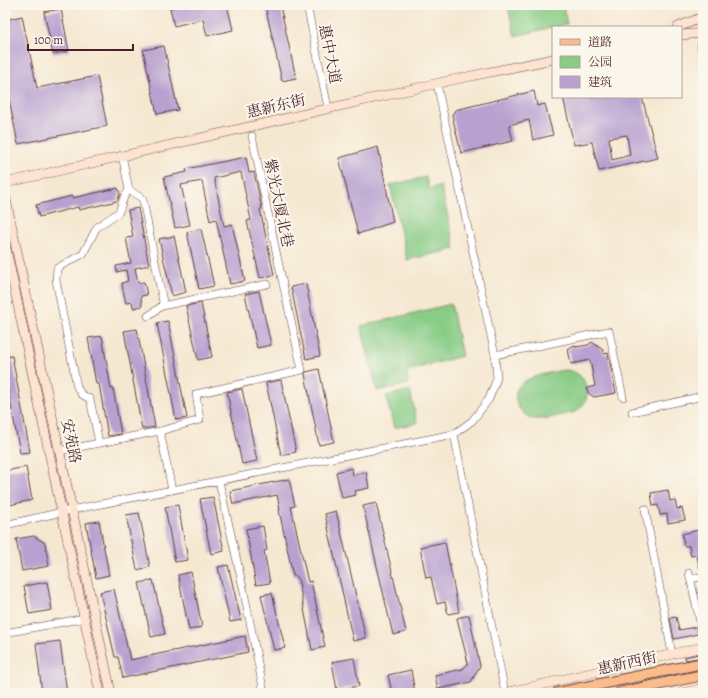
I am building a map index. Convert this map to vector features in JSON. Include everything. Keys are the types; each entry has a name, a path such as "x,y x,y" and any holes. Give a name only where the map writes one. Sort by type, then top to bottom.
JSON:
{"main road":[{"path":"680,26 703,17"},
{"path":"682,35 703,33"},
{"path":"703,43 703,52"},
{"name":"惠新东街","path":"5,183 328,108 552,59"},
{"name":"安苑路","path":"5,194 59,451 67,511 85,618 100,693"},
{"name":"安苑路","path":"5,244 111,693"},
{"path":"505,693 703,647"},
{"name":"惠新西街","path":"557,693 703,663"},
{"name":"惠新西街","path":"619,693 703,675"},
{"path":"682,693 703,688"}],"street":[{"name":"惠中大道","path":"307,5 328,108"},
{"path":"5,524 454,434 472,422 489,399 498,378 495,355 437,84"},
{"name":"紫光大厦北巷","path":"160,431 200,420 196,394 302,370 252,136"},
{"path":"122,155 129,190 143,200 163,302 162,306"},
{"path":"99,443 90,399 81,394 77,387 56,280 57,268 82,254 97,227 119,212 124,197 129,190"},
{"path":"148,316 162,306 267,284"},
{"path":"495,355 609,331 623,397"},
{"path":"632,412 703,396"},
{"path":"59,451 160,431 172,490"},
{"path":"454,434 505,693"},
{"path":"219,480 244,592 264,693"},
{"path":"644,509 672,654"},
{"path":"703,576 690,576 703,635"},
{"path":"5,633 85,618"}],"green space":[{"path":"516,5 563,5 567,24 552,26 552,27 515,36 508,7"},
{"path":"426,177 429,189 441,186 455,249 407,260 390,185"},
{"path":"451,304 462,356 407,371 408,384 377,391 361,326"},
{"path":"564,370 572,371 584,380 587,393 586,400 582,407 575,412 544,419 535,419 527,416 518,406 516,396 517,389 522,383 530,379"},
{"path":"410,390 417,423 394,428 386,396"}],"building":[{"path":"178,5 227,5 233,30 207,36 203,19 174,26 170,8"},
{"path":"265,5 280,5 296,78 282,81"},
{"path":"61,9 69,51 53,54 44,12"},
{"path":"22,16 37,88 97,76 107,126 18,144 5,79 5,20"},
{"path":"164,46 178,110 157,114 143,50"},
{"path":"534,91 537,106 545,104 553,135 533,140 529,120 509,125 513,141 461,153 452,115 455,110"},
{"path":"563,98 642,98 658,158 599,171 592,142 574,145","holes":["627,135 630,155 612,160 609,138"]},
{"path":"378,147 393,222 358,234 339,158"},
{"path":"246,157 249,173 254,172 274,275 260,278 247,221 251,220 241,172 214,178 224,226 232,224 245,281 230,284 216,219 210,221 202,181 181,185 190,225 175,228 164,177 187,172 186,169"},
{"path":"118,188 120,194 117,201 79,210 78,207 39,217 36,205 72,196 72,198"},
{"path":"138,208 149,265 135,268 138,283 144,282 147,295 141,296 142,306 133,308 132,302 126,303 123,290 122,283 128,281 126,270 117,272 116,266 131,263 126,238 133,237 128,210"},
{"path":"201,229 214,286 199,289 187,232"},
{"path":"174,236 186,292 172,296 159,239"},
{"path":"306,284 320,356 306,359 291,287"},
{"path":"259,291 271,345 257,348 245,294"},
{"path":"201,303 212,357 198,360 186,306"},
{"path":"168,321 187,418 176,420 157,323"},
{"path":"137,329 155,427 142,429 124,331"},
{"path":"102,336 111,389 113,388 121,434 108,436 99,384 96,384 88,338"},
{"path":"592,342 603,350 604,354 608,353 616,393 594,397 588,393 587,388 595,386 590,360 571,364 568,349 574,345 576,347 588,345"},
{"path":"12,356 30,452 20,453 5,373 5,357"},
{"path":"319,369 334,442 319,445 305,374 306,372"},
{"path":"281,380 296,452 281,455 266,383"},
{"path":"242,389 257,461 242,464 227,392"},
{"path":"26,467 32,500 5,506 5,471"},
{"path":"352,468 353,475 366,472 369,488 355,491 356,495 342,498 336,472"},
{"path":"289,479 295,506 291,507 308,582 311,581 325,647 312,650 298,578 293,576 277,495 233,504 230,491"},
{"path":"668,490 670,501 675,500 677,509 682,508 685,520 668,523 667,514 660,515 658,505 653,506 651,493"},
{"path":"213,497 224,551 211,554 200,499"},
{"path":"376,503 406,632 393,635 363,506"},
{"path":"178,505 188,560 175,562 165,507"},
{"path":"336,511 366,638 353,641 325,514"},
{"path":"139,513 150,567 137,570 126,515"},
{"path":"99,521 109,575 96,578 86,523"},
{"path":"263,526 267,550 264,551 270,583 256,585 246,529"},
{"path":"699,530 701,542 703,541 703,569 700,569 697,555 691,556 689,546 684,546 682,534"},
{"path":"34,536 45,543 49,566 22,571 16,539"},
{"path":"445,542 459,612 448,614 445,602 437,604 431,577 426,578 420,547"},
{"path":"228,565 241,620 230,622 218,567"},
{"path":"191,572 202,627 189,630 178,575"},
{"path":"153,580 165,634 151,637 139,583"},
{"path":"47,582 52,610 29,614 24,586"},
{"path":"114,589 130,660 245,636 248,652 123,678 118,657 115,657 100,592"},
{"path":"272,593 285,648 274,650 261,595"},
{"path":"469,615 480,666 471,682 438,689 435,675 463,669 468,663 457,618"},
{"path":"676,617 679,630 696,627 698,634 674,639 670,618"},
{"path":"60,641 67,693 42,693 36,644"},
{"path":"703,653 703,657 686,660 685,657"},
{"path":"354,658 359,686 337,690 332,662"},
{"path":"411,670 415,693 392,693 388,675"}]}
